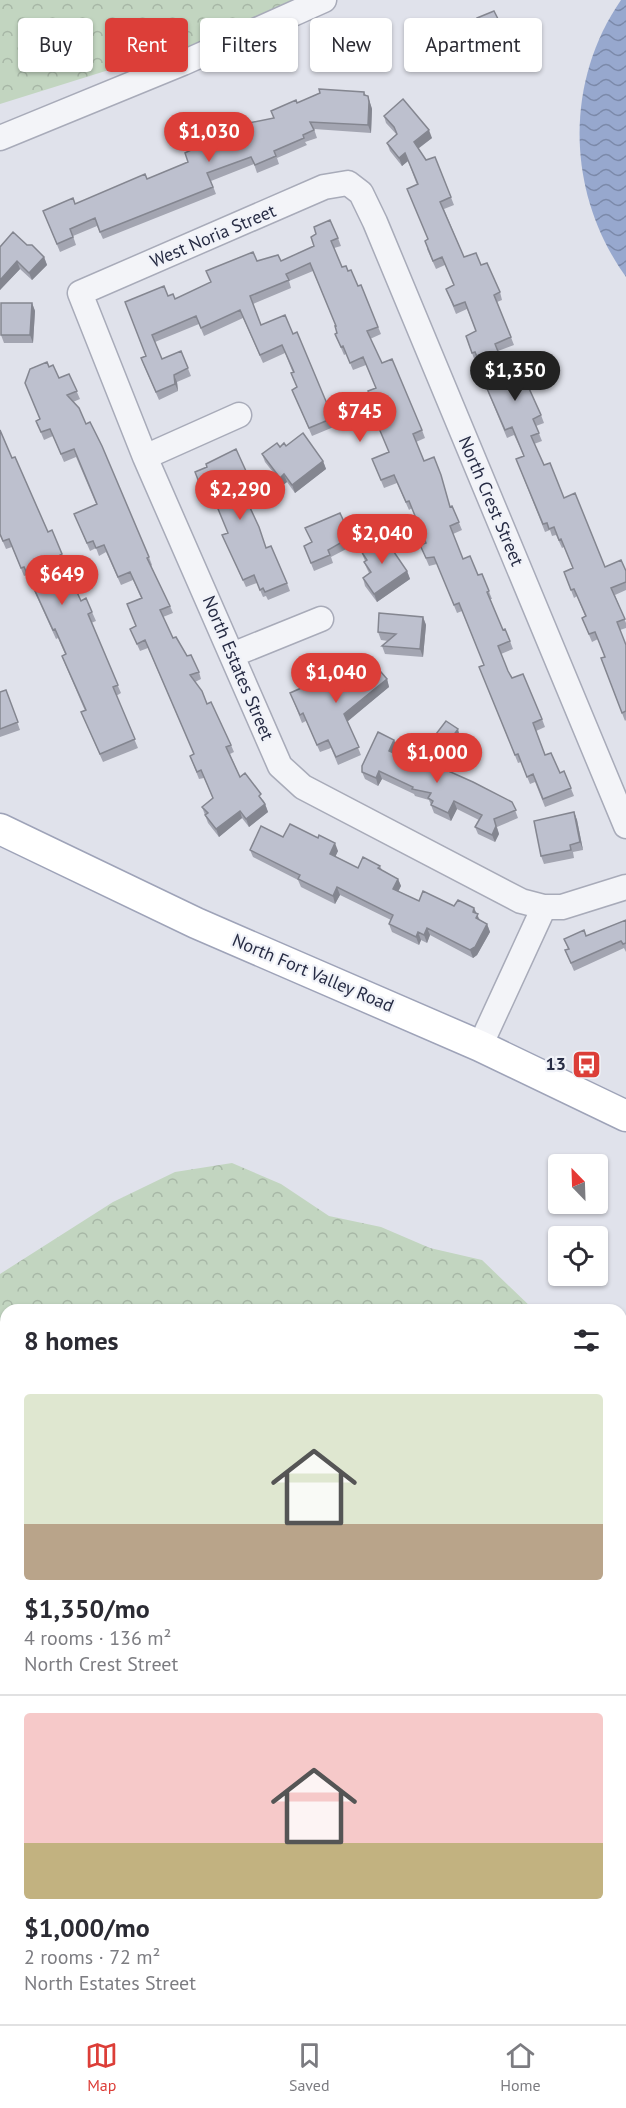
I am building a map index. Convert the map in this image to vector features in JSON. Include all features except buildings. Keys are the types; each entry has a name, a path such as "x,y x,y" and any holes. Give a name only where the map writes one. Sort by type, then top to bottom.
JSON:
{"main road":[{"name":"North Fort Valley Road","path":"0,829 196,923 480,1046 626,1116"}],"street":[{"path":"0,138 183,63 324,0"},
{"name":"West Noria Street","path":"80,293 324,188 348,183"},
{"name":"North Crest Street","path":"348,183 362,193 375,222 626,826"},
{"name":"North Estates Street","path":"80,293 146,457 280,766 303,787 521,901 544,907"},
{"path":"146,457 238,415"},
{"path":"232,655 321,619"},
{"path":"480,1046 544,907 562,907 626,887"}],"green space":[{"path":"0,0 336,0 298,21 298,18 200,18 200,55 188,55 188,18 105,18 105,71 0,104"},
{"path":"232,1163 281,1184 329,1216 381,1227 430,1248 482,1260 528,1304 0,1304 0,1274 113,1202 175,1172"}],"water":[{"path":"621,0 626,0 626,277 606,245 592,211 583,175 580,139 582,103 589,67 602,33"}],"place":[{"name":"13","path":"587,1064"}]}
